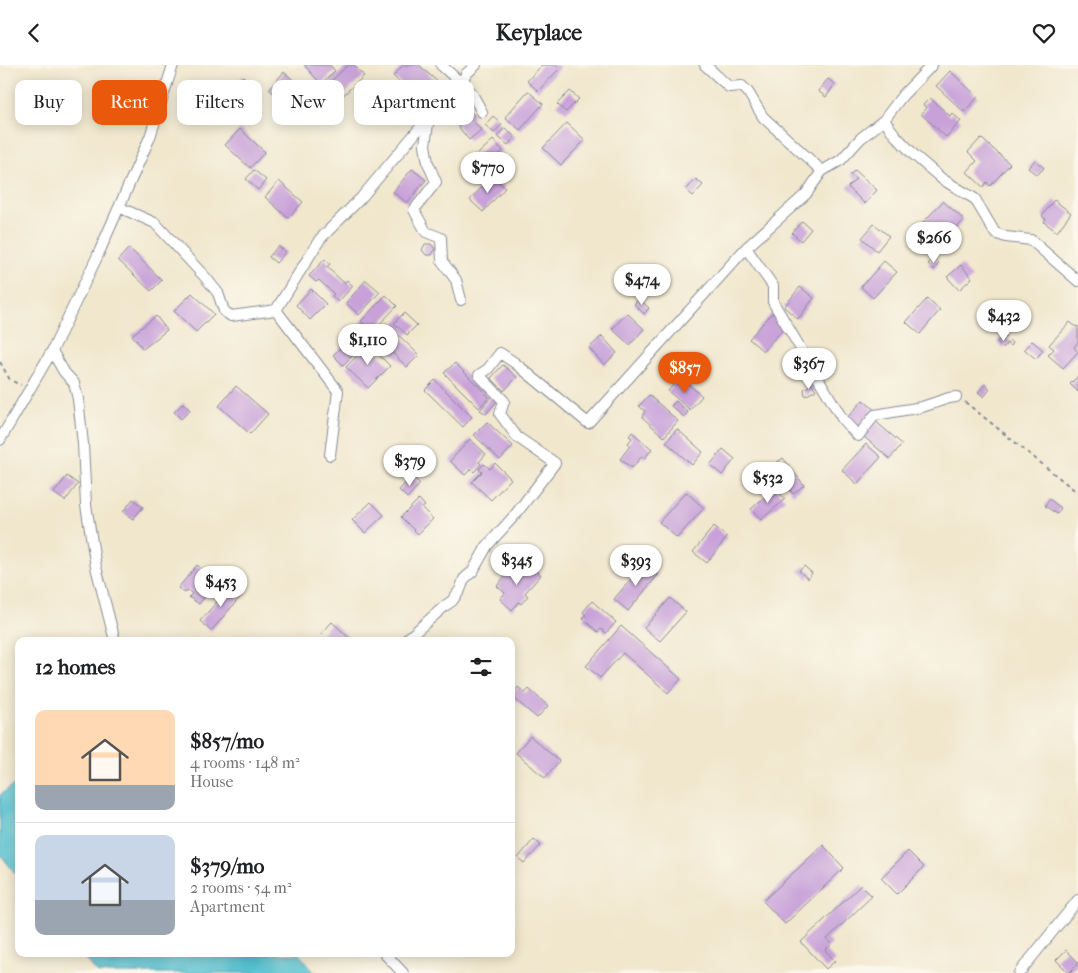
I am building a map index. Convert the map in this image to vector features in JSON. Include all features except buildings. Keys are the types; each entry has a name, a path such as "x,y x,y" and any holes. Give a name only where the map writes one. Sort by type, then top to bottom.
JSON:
{"street":[{"path":"0,440 52,351 97,257 150,137 173,65"},
{"path":"441,65 458,80"},
{"path":"463,80 466,74 476,65"},
{"path":"705,65 730,87 742,86 748,91 763,117 822,171"},
{"path":"410,637 452,601 460,590 464,579 473,571 487,547 556,463 517,437 500,414 504,401 479,375 488,369 500,353 515,363 588,423 746,249 806,194 822,171 841,160 861,138 884,119 902,96 932,65"},
{"path":"474,97 482,112"},
{"path":"884,119 895,135 914,155 942,179 975,199 996,233 1006,237 1031,240 1078,281"},
{"path":"276,310 320,239 361,198 422,125"},
{"path":"428,125 425,145 428,163 436,182 414,210 426,232 441,238 442,261 456,280 461,300"},
{"path":"123,209 155,223 218,293 224,311 231,316 276,310"},
{"path":"746,249 772,286 773,302 788,324 843,420 858,436 875,415 922,407 956,397"},
{"path":"276,310 338,391 330,455"},
{"path":"52,351 64,372 74,383 78,399 83,444 86,505 96,567 114,637"},
{"path":"1019,973 1078,900"},
{"path":"388,957 403,973"}],"path":[{"path":"0,362 10,380 25,387"},
{"path":"956,397 962,399 1078,493"}],"water":[{"path":"15,784 15,873 0,854 0,795"},
{"path":"84,957 302,957 315,973 98,973"}]}
